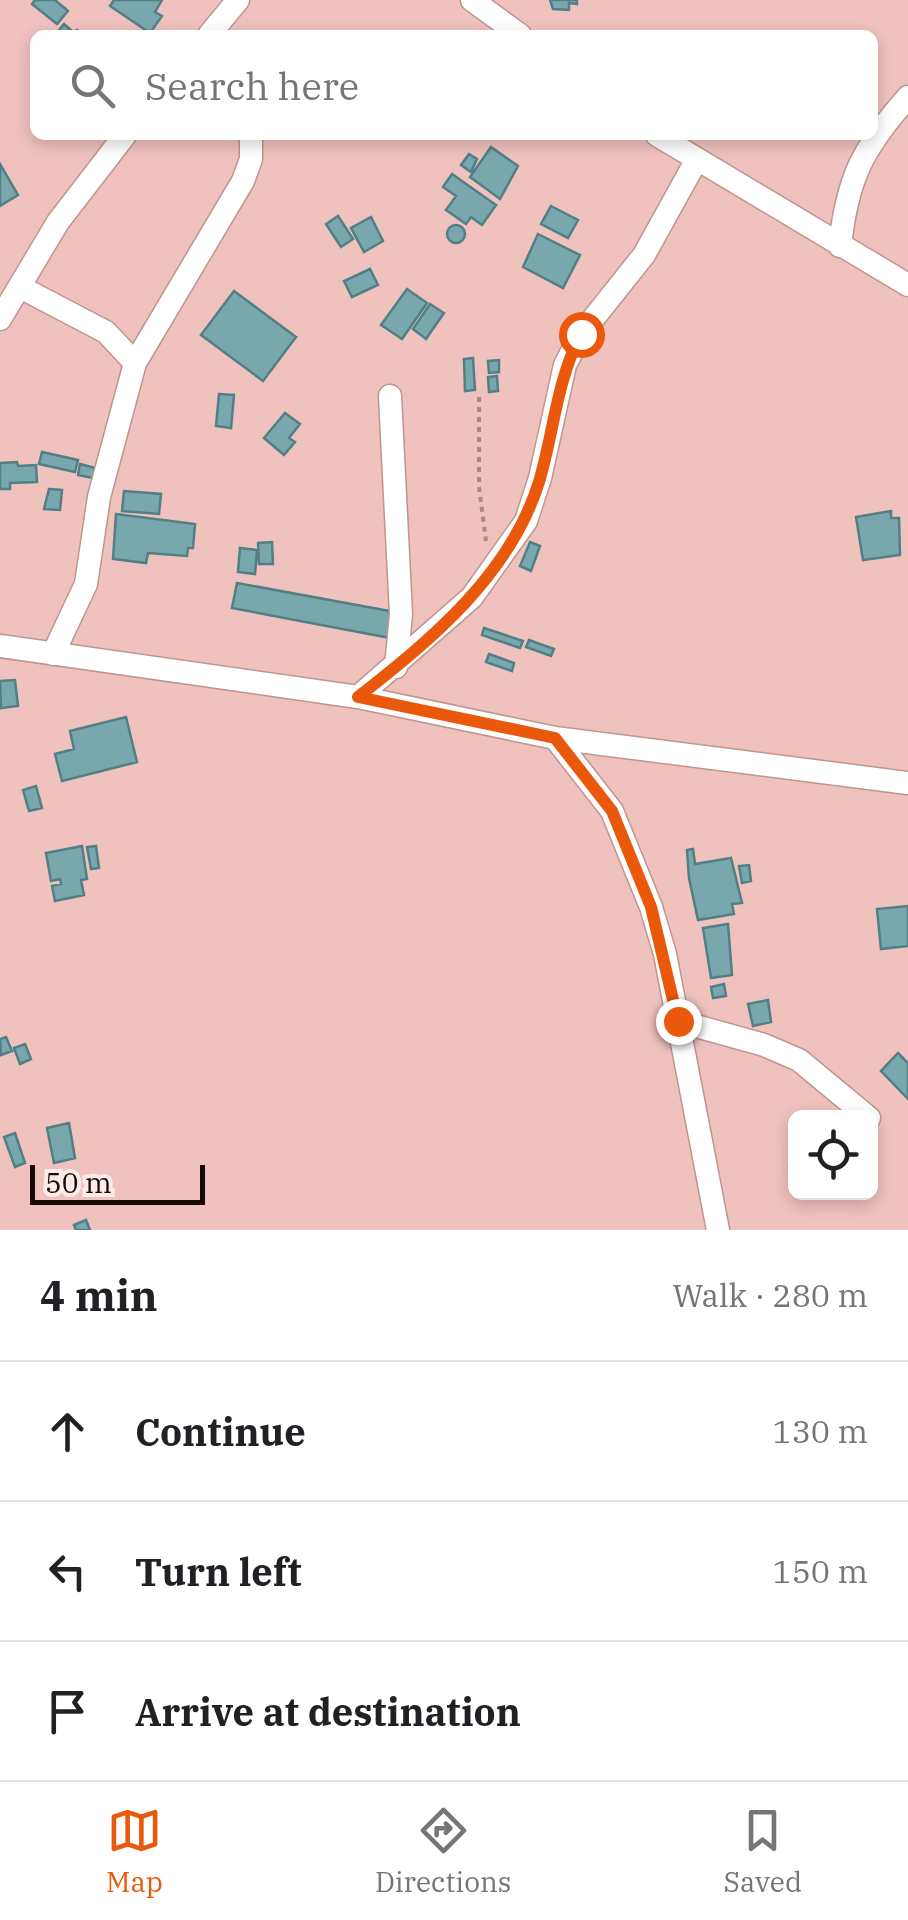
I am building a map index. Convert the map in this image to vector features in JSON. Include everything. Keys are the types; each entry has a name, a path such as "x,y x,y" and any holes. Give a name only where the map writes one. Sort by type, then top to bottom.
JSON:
{"street":[{"path":"213,30 238,0"},
{"path":"472,0 513,30"},
{"path":"878,133 908,97"},
{"path":"0,318 58,222 121,140"},
{"path":"52,654 86,584 99,497 135,363 243,181 251,159 251,140"},
{"path":"664,140 908,285"},
{"path":"840,246 852,176 872,140"},
{"path":"358,697 472,597 526,521 540,478 565,364 581,334 644,254 696,161"},
{"path":"20,287 106,332 135,363"},
{"path":"390,396 401,614 396,667"},
{"path":"0,646 358,697 555,738 908,783"},
{"path":"555,738 612,811 651,907 678,1021 718,1230"},
{"path":"678,1021 764,1045 799,1060 861,1110"}],"path":[{"path":"478,397 481,518 484,537 499,562"}],"building":[{"path":"35,0 55,0 68,11 57,24 32,4"},
{"path":"114,0 162,0 155,12 162,16 152,30 146,30 110,6"},
{"path":"550,0 577,0 577,4 569,3 569,10 553,9"},
{"path":"491,147 518,166 500,199 470,177"},
{"path":"469,154 477,159 471,172 461,165"},
{"path":"0,164 18,195 0,206"},
{"path":"452,174 496,205 482,225 471,217 466,224 446,210 456,196 443,187"},
{"path":"551,206 578,220 568,238 541,224"},
{"path":"338,216 353,239 341,247 326,224"},
{"path":"371,217 383,241 364,252 351,228"},
{"path":"456,225 463,227 463,241 456,243 449,241 447,234 449,227"},
{"path":"538,234 580,255 563,288 523,267"},
{"path":"370,269 378,285 352,297 344,281"},
{"path":"407,289 427,303 402,339 381,325"},
{"path":"234,291 296,337 263,381 201,335"},
{"path":"430,304 444,313 426,339 413,329"},
{"path":"473,358 475,390 465,391 464,359"},
{"path":"499,360 499,372 489,373 488,361"},
{"path":"497,376 498,391 489,392 488,377"},
{"path":"219,394 234,395 231,428 216,426"},
{"path":"285,413 300,424 289,438 295,442 284,455 264,438"},
{"path":"42,452 78,460 75,472 39,464"},
{"path":"17,462 18,466 36,465 37,482 10,483 10,489 0,489 0,463"},
{"path":"80,464 95,468 93,478 78,475"},
{"path":"49,489 62,490 60,510 44,509"},
{"path":"124,491 161,494 159,514 122,511"},
{"path":"891,511 891,518 899,518 900,555 863,560 856,517"},
{"path":"116,514 195,524 193,548 188,548 187,556 148,553 146,563 113,559"},
{"path":"272,542 273,564 259,564 258,543"},
{"path":"530,542 540,546 531,571 520,566"},
{"path":"240,548 257,550 255,574 238,572"},
{"path":"237,583 395,612 390,638 232,608"},
{"path":"484,628 523,641 520,648 482,635"},
{"path":"529,640 554,649 551,656 526,647"},
{"path":"489,654 514,663 512,671 486,662"},
{"path":"15,680 18,706 1,708 0,681"},
{"path":"126,717 137,762 62,781 55,754 74,749 70,731"},
{"path":"36,786 42,808 29,811 23,790"},
{"path":"82,846 87,879 81,880 84,895 55,901 52,886 61,884 60,879 51,881 46,853"},
{"path":"96,846 99,868 91,869 87,847"},
{"path":"693,849 695,864 731,858 742,903 732,904 734,914 698,920 687,850"},
{"path":"749,865 751,881 742,883 739,866"},
{"path":"908,906 908,946 881,949 877,909"},
{"path":"728,924 732,975 711,978 703,928"},
{"path":"724,984 726,996 713,998 711,987"},
{"path":"768,1000 771,1022 753,1026 748,1004"},
{"path":"6,1037 12,1051 1,1055 0,1039"},
{"path":"25,1044 31,1059 20,1064 14,1048"},
{"path":"898,1053 908,1063 908,1099 881,1071"},
{"path":"69,1123 75,1158 54,1163 47,1128"},
{"path":"15,1133 25,1163 15,1167 4,1137"},
{"path":"86,1220 90,1230 76,1230 74,1225"}],"route":[{"path":"581,334 565,364 540,478 526,521 472,597 358,697 555,738 612,811 651,907 678,1021"}]}
